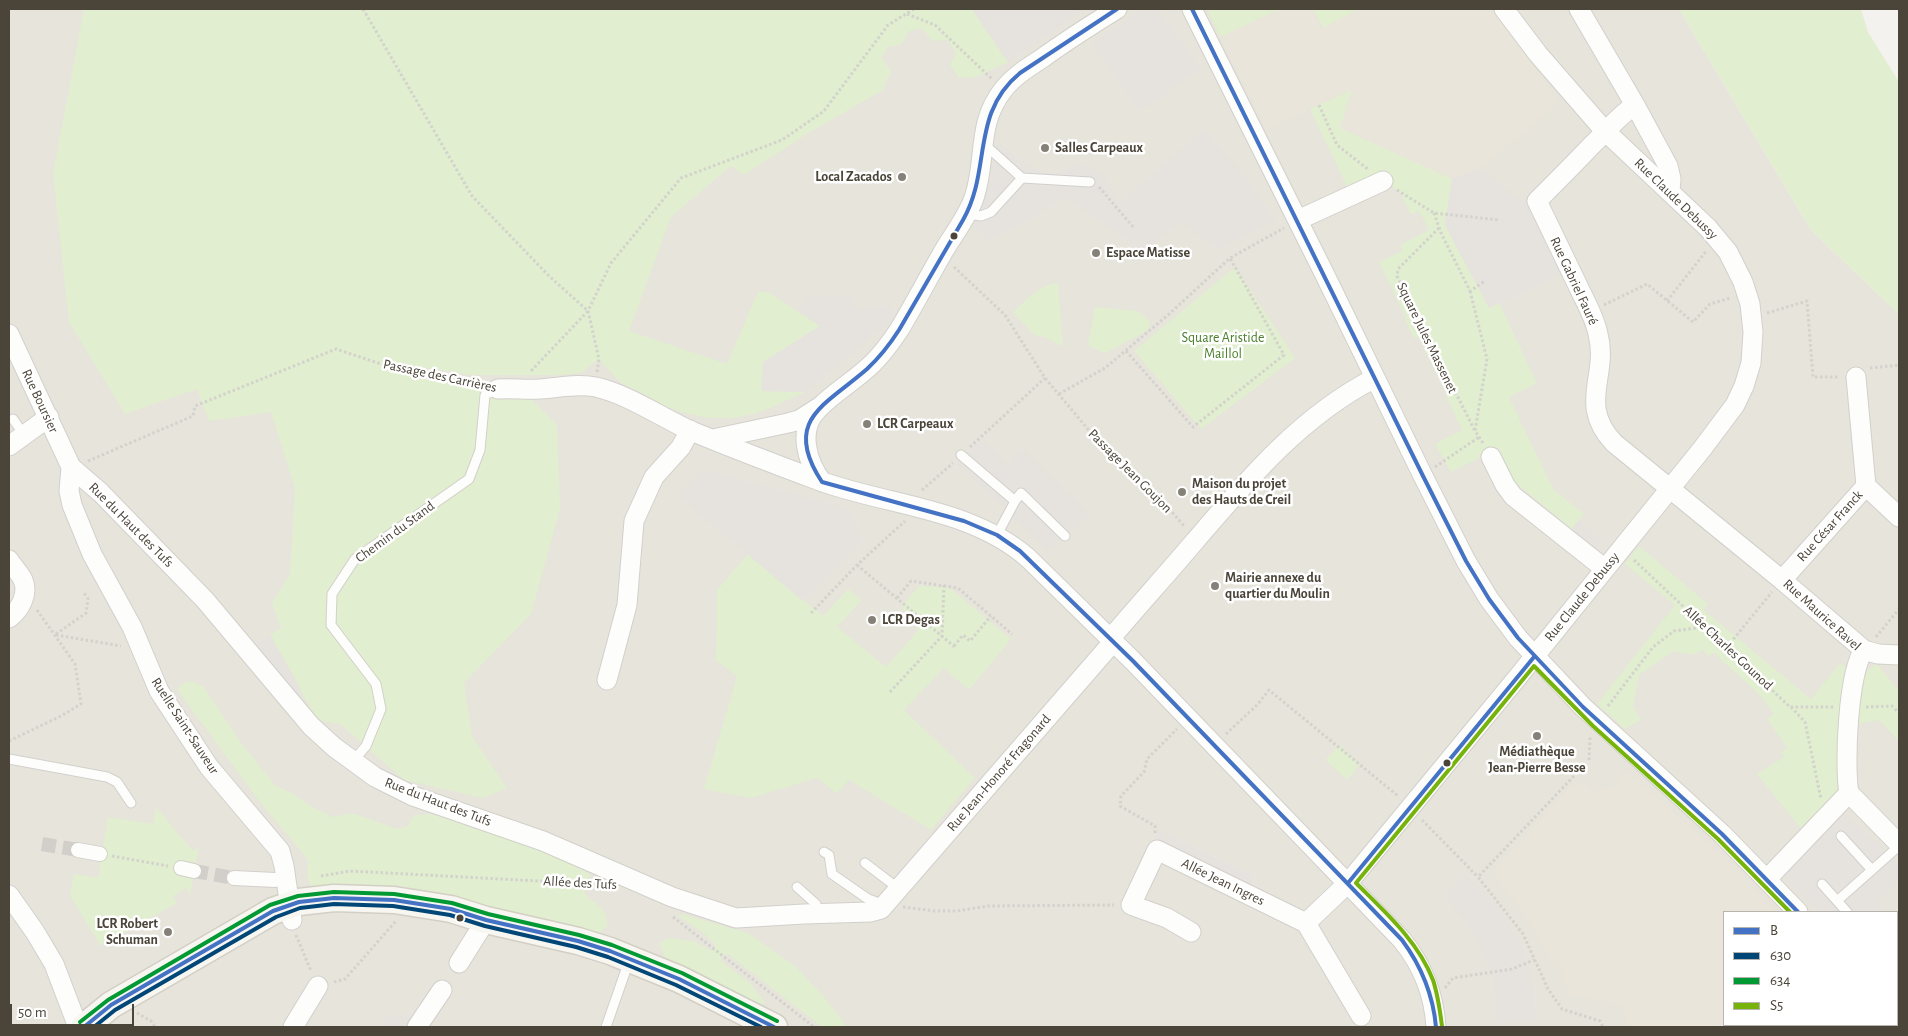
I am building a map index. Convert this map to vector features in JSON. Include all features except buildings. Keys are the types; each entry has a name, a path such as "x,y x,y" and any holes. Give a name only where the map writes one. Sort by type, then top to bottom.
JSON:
{"main road":[{"path":"293,922 310,900 334,898 394,900 451,909 486,920 578,941 630,959 695,987 774,1027"},
{"path":"92,1027 131,1007 260,933 293,922 336,913 401,914 486,920"},
{"path":"84,1027 100,1013 125,997 265,915 293,922"}],"street":[{"path":"713,439 775,427 799,420 818,408 866,370 890,344 967,214 977,189 982,142 990,112 1003,89 1024,70 1117,9"},
{"path":"1192,9 1298,220 1422,476 1483,590 1508,627 1534,657 1597,720 1722,834 1797,911"},
{"name":"Rue Claude Debussy","path":"1306,923 1348,883 1722,424 1739,396 1751,363 1753,343 1752,317 1747,293 1733,262 1717,238 1670,191 1604,130 1538,54 1504,9"},
{"path":"1579,9 1668,166 1671,179 1670,191"},
{"path":"1604,130 1635,105"},
{"name":"Rue Gabriel Fauré","path":"1604,130 1595,143 1537,201 1590,311 1599,334 1600,362 1595,397 1596,414 1600,423 1614,443 1670,489"},
{"path":"1298,220 1383,181"},
{"name":"Rue Boursier","path":"9,334 71,468"},
{"name":"Rue César Franck","path":"1782,580 1866,486 1856,377"},
{"name":"Rue Jean-Honoré Fragonard","path":"886,905 1249,477 1289,438 1336,401 1375,378"},
{"name":"Passage des Carrières","path":"506,389 542,389 572,385 595,387 616,394 690,430 822,482 964,521 997,535 1028,558 1112,640 1402,940 1415,957 1426,977 1431,993 1436,1027"},
{"path":"818,408 810,420 806,446 811,464 822,482"},
{"path":"9,446 49,417"},
{"path":"607,680 628,605 634,521 654,477 681,447 690,430"},
{"path":"1491,457 1505,485 1513,496 1605,569"},
{"name":"Ruelle Saint-Sauveur","path":"71,468 70,491 72,505 90,548 132,627 159,691 199,754 280,852 293,922"},
{"name":"Rue du Haut des Tufs","path":"71,468 100,494 194,588 311,726 353,761 386,784 413,796 543,841 690,904 736,918 876,912 886,905"},
{"path":"1866,486 1899,516"},
{"name":"Rue Maurice Ravel","path":"1670,489 1864,650 1855,669 1850,708 1846,764 1849,794"},
{"path":"9,560 23,580 24,593 19,609 9,618"},
{"path":"1864,650 1878,654 1899,655"},
{"path":"1767,879 1849,794 1899,845"},
{"path":"78,850 100,854"},
{"path":"1156,850 1131,904 1166,918 1191,932"},
{"name":"Allée Jean Ingres","path":"1156,850 1306,923"},
{"path":"234,878 275,880"},
{"path":"9,895 35,932 54,964 78,1027"},
{"path":"459,963 486,920"},
{"path":"1306,923 1361,1016"},
{"path":"292,1027 318,986"},
{"path":"417,1027 442,990"}],"lane":[{"path":"982,142 1022,178 1090,182"},
{"path":"967,214 981,216 992,212 1022,178"},
{"name":"Chemin du Stand","path":"353,761 366,746 381,710 376,684 331,626 332,594 355,559 469,478 480,450 485,395 506,389"},
{"path":"13,419 24,435"},
{"path":"961,455 1015,501"},
{"path":"997,535 1015,501 1022,493 1065,536"},
{"path":"9,760 106,777 117,782 131,803"},
{"path":"1841,836 1872,870"},
{"path":"1837,902 1899,845"},
{"path":"824,852 830,855 832,874 868,899 886,905"},
{"path":"865,862 899,889"},
{"path":"1822,884 1846,911"},
{"path":"797,887 816,904 818,914"},
{"path":"606,1027 630,959"}],"path":[{"path":"362,9 472,196 549,276 588,310 598,359 595,387"},
{"path":"506,389 588,310 611,263 681,178 782,140 824,111 888,25 914,9"},
{"path":"907,14 935,25 1003,89"},
{"path":"1319,105 1337,145 1383,181 1434,213 1500,220"},
{"path":"1090,182 1102,188 1134,228"},
{"name":"Square Jules Massenet","path":"1434,213 1439,228 1470,292 1487,359 1475,431"},
{"path":"1058,394 1105,368 1168,315 1230,258 1298,220"},
{"name":"Square Jules Massenet","path":"1439,228 1398,269 1397,276 1475,431 1491,457"},
{"path":"1667,301 1717,238"},
{"name":"Passage Jean Goujon","path":"942,254 1005,315 1045,378 1058,394 1097,440 1157,495 1195,541"},
{"path":"1126,351 1193,427 1284,355 1230,258"},
{"path":"1470,292 1485,281"},
{"path":"1590,311 1647,284 1692,322 1710,304 1747,293"},
{"path":"1752,317 1807,301 1813,377 1856,377 1872,367 1899,365"},
{"name":"Passage des Carrières","path":"71,468 193,416 195,406 336,349 390,367 506,389"},
{"path":"811,613 857,565 908,518 919,493 1045,378"},
{"path":"1422,476 1479,437"},
{"name":"Allée Charles Gounod","path":"1622,548 1805,722 1825,818"},
{"path":"857,565 955,647 963,635 970,641 992,616"},
{"path":"1727,647 1782,580"},
{"path":"897,598 911,581 958,588 1012,634"},
{"path":"890,692 942,636 944,585"},
{"path":"9,740 62,716 81,704 75,664 24,593"},
{"path":"56,635 86,613 88,599 84,594"},
{"path":"1864,650 1899,609"},
{"path":"1597,720 1654,647 1674,631 1705,627"},
{"path":"56,635 142,650"},
{"path":"1214,745 1269,690 1394,792"},
{"path":"1790,707 1850,708 1892,706 1899,713"},
{"path":"1156,850 1155,826 1120,806 1121,796 1144,772 1147,759 1188,718"},
{"path":"1478,877 1574,776"},
{"path":"1409,808 1478,877 1522,934 1548,989 1562,1009 1600,1021 1603,1027"},
{"path":"100,854 188,869"},
{"name":"Allée des Tufs","path":"314,878 350,871 603,884"},
{"path":"886,905 957,912 988,906 1131,904"},
{"path":"667,912 814,1027"},
{"path":"293,922 318,986 345,979 401,914"},
{"path":"1431,993 1443,990 1453,978 1512,969 1535,960"},
{"path":"131,1007 134,1012 151,1021 154,1027"}],"shaded area":[{"path":"9,9 1679,9 1811,230 1899,314 1899,1027 9,1027"},
{"path":"972,9 1085,9 1008,62"},
{"path":"1142,9 1157,9 1200,69 1140,111 1092,44"},
{"path":"1280,9 1312,9 1324,32 1323,28 1359,9 1494,9 1559,103 1480,169 1452,179 1340,128 1352,90 1267,129 1220,37"},
{"path":"1204,130 1238,169 1276,221 1218,250 1180,221 1145,252 1066,198 988,241 972,225 991,185 990,136 1031,168 1054,175 1077,163 1101,172 1120,203"},
{"path":"1480,169 1529,206 1563,272 1489,308 1445,225 1452,179"},
{"path":"806,295 853,295 851,303 858,309 889,305 893,319 805,392 761,391 763,362 820,326 799,312"},
{"path":"982,439 1008,464 1022,449 1089,513 1049,551 957,463"},
{"path":"705,470 848,508 863,541 803,601 678,496"},
{"path":"1578,521 1602,540 1595,550 1570,531"},
{"path":"270,635 301,689 294,695 254,647"},
{"path":"1627,771 1717,851 1754,888 1773,911 1723,911 1723,1026 1864,1027 1628,1027 1624,1011 1619,1003 1570,995 1560,976 1564,970 1559,962 1552,961 1520,907 1492,873 1577,779 1593,793 1615,786"},
{"path":"1843,812 1899,863 1899,882 1875,902 1882,911 1820,911 1784,877"},
{"path":"1155,829 1251,875 1252,889 1156,843"},
{"path":"1465,876 1488,895 1500,909 1521,945 1529,964 1534,992 1535,1021 1497,1021 1493,973 1472,929 1444,895"},
{"path":"391,1012 399,1018 402,1014 410,1019 411,1017 427,1027 381,1027"}],"green space":[{"path":"84,9 972,9 1008,62 976,77 959,78 950,65 956,53 947,40 932,41 923,29 909,31 902,44 888,47 882,58 891,71 883,90 807,134 744,175 731,166 671,217 629,331 727,364 758,292 768,292 820,326 764,362 762,391 805,392 760,412 728,418 711,418 677,411 660,405 617,379 599,359 581,373 559,375 471,375 388,362 390,370 509,397 532,400 557,425 560,509 531,614 464,683 472,736 507,788 483,798 404,780 340,724 317,720 270,635 281,628 272,603 290,574 295,488 271,412 209,421 197,389 125,414 69,322 53,174"},
{"path":"1207,9 1280,9 1220,37"},
{"path":"1313,9 1359,9 1323,28"},
{"path":"1679,9 1861,9 1868,32 1899,82 1899,314 1811,230"},
{"path":"1352,90 1340,128 1452,179 1445,225 1489,308 1499,303 1537,383 1509,397 1553,489 1584,514 1572,529 1517,484 1498,447 1479,455 1480,458 1451,472 1435,444 1462,430 1418,337 1414,338 1379,262 1402,251 1400,245 1429,230 1419,211 1411,215 1400,192 1383,181 1348,189 1310,109"},
{"name":"Square Aristide Maillol","path":"1235,267 1295,358 1201,429 1134,351"},
{"path":"1058,283 1063,347 1045,337 1034,335 1013,312 1039,290"},
{"path":"1095,307 1138,311 1150,322 1148,330 1104,354 1088,345"},
{"path":"1639,546 1708,604 1704,610 1811,699 1840,663 1846,668 1837,761 1838,795 1802,830 1757,774 1784,757 1781,752 1787,748 1767,719 1774,714 1761,696 1714,653 1708,656 1703,650 1691,655 1674,651 1639,675 1633,707 1641,720 1625,729 1597,704 1675,605 1625,564"},
{"path":"748,554 823,616 848,589 862,600 837,627 886,667 918,630 901,606 919,586 950,588 1011,639 969,690 944,668 904,710 975,778 931,830 849,780 837,794 817,778 751,798 704,789 737,676 716,661 717,590"},
{"path":"1877,664 1899,691 1899,741 1879,720 1858,724 1862,682 1870,669"},
{"path":"190,681 203,686 242,744 276,786 333,817 352,813 397,829 408,826 414,815 432,814 552,853 590,874 584,891 589,899 602,910 606,917 607,926 599,933 575,931 313,889 308,879 308,860 260,802 178,691 180,685"},
{"path":"1340,745 1360,764 1347,780 1325,760"},
{"path":"156,807 193,851 199,846 190,895 186,888 173,896 177,903 101,946 70,896 74,874 98,878 108,817 153,824"},
{"path":"682,914 748,933 795,966 824,997 847,1027 822,1027 728,954 724,954 720,960 751,984 766,1003 759,1004 666,959 659,943 668,938 694,941 712,951 715,945 706,935 678,916"}],"tunnel":[{"path":"42,844 78,850"},
{"path":"194,871 234,878"}],"transit line":[{"name":"B","path":"822,482 810,461 806,443 807,428 824,404 867,369 888,345 899,330 963,220 972,201 988,124 994,106 1004,89 1020,73 1117,9"},
{"name":"B","path":"1192,9 1423,476 1466,561 1489,599 1518,638 1583,707 1722,834 1797,911"},
{"name":"B","path":"822,482 964,521 997,535 1020,551 1133,661 1402,940 1415,960 1425,981 1432,1003 1436,1027"},
{"name":"B","path":"1348,883 1534,657"},
{"name":"S5","path":"1442,1026 1438,997 1433,980 1419,952 1400,928 1356,883 1534,666 1593,726 1718,839 1789,911"},
{"name":"634","path":"80,1022 108,1000 270,905 298,896 334,892 394,894 452,903 488,914 579,935 612,945 682,973 777,1021"},
{"name":"B","path":"84,1027 111,1005 273,911 299,902 334,898 394,900 451,909 486,920 578,941 610,951 679,979 774,1027"},
{"name":"630","path":"94,1027 115,1010 276,917 300,908 334,904 393,906 450,915 485,926 576,947 608,957 676,985 761,1027"}],"place":[{"name":"Salles Carpeaux","path":"1045,148"},
{"name":"Local Zacados","path":"902,177"},
{"name":"Espace Matisse","path":"1096,253"},
{"name":"LCR Carpeaux","path":"867,424"},
{"name":"Maison du projet des Hauts de Creil","path":"1182,492"},
{"name":"Mairie annexe du quartier du Moulin","path":"1215,586"},
{"name":"LCR Degas","path":"872,620"},
{"name":"Médiathèque Jean-Pierre Besse","path":"1537,736"},
{"name":"LCR Robert Schuman","path":"168,932"}]}
